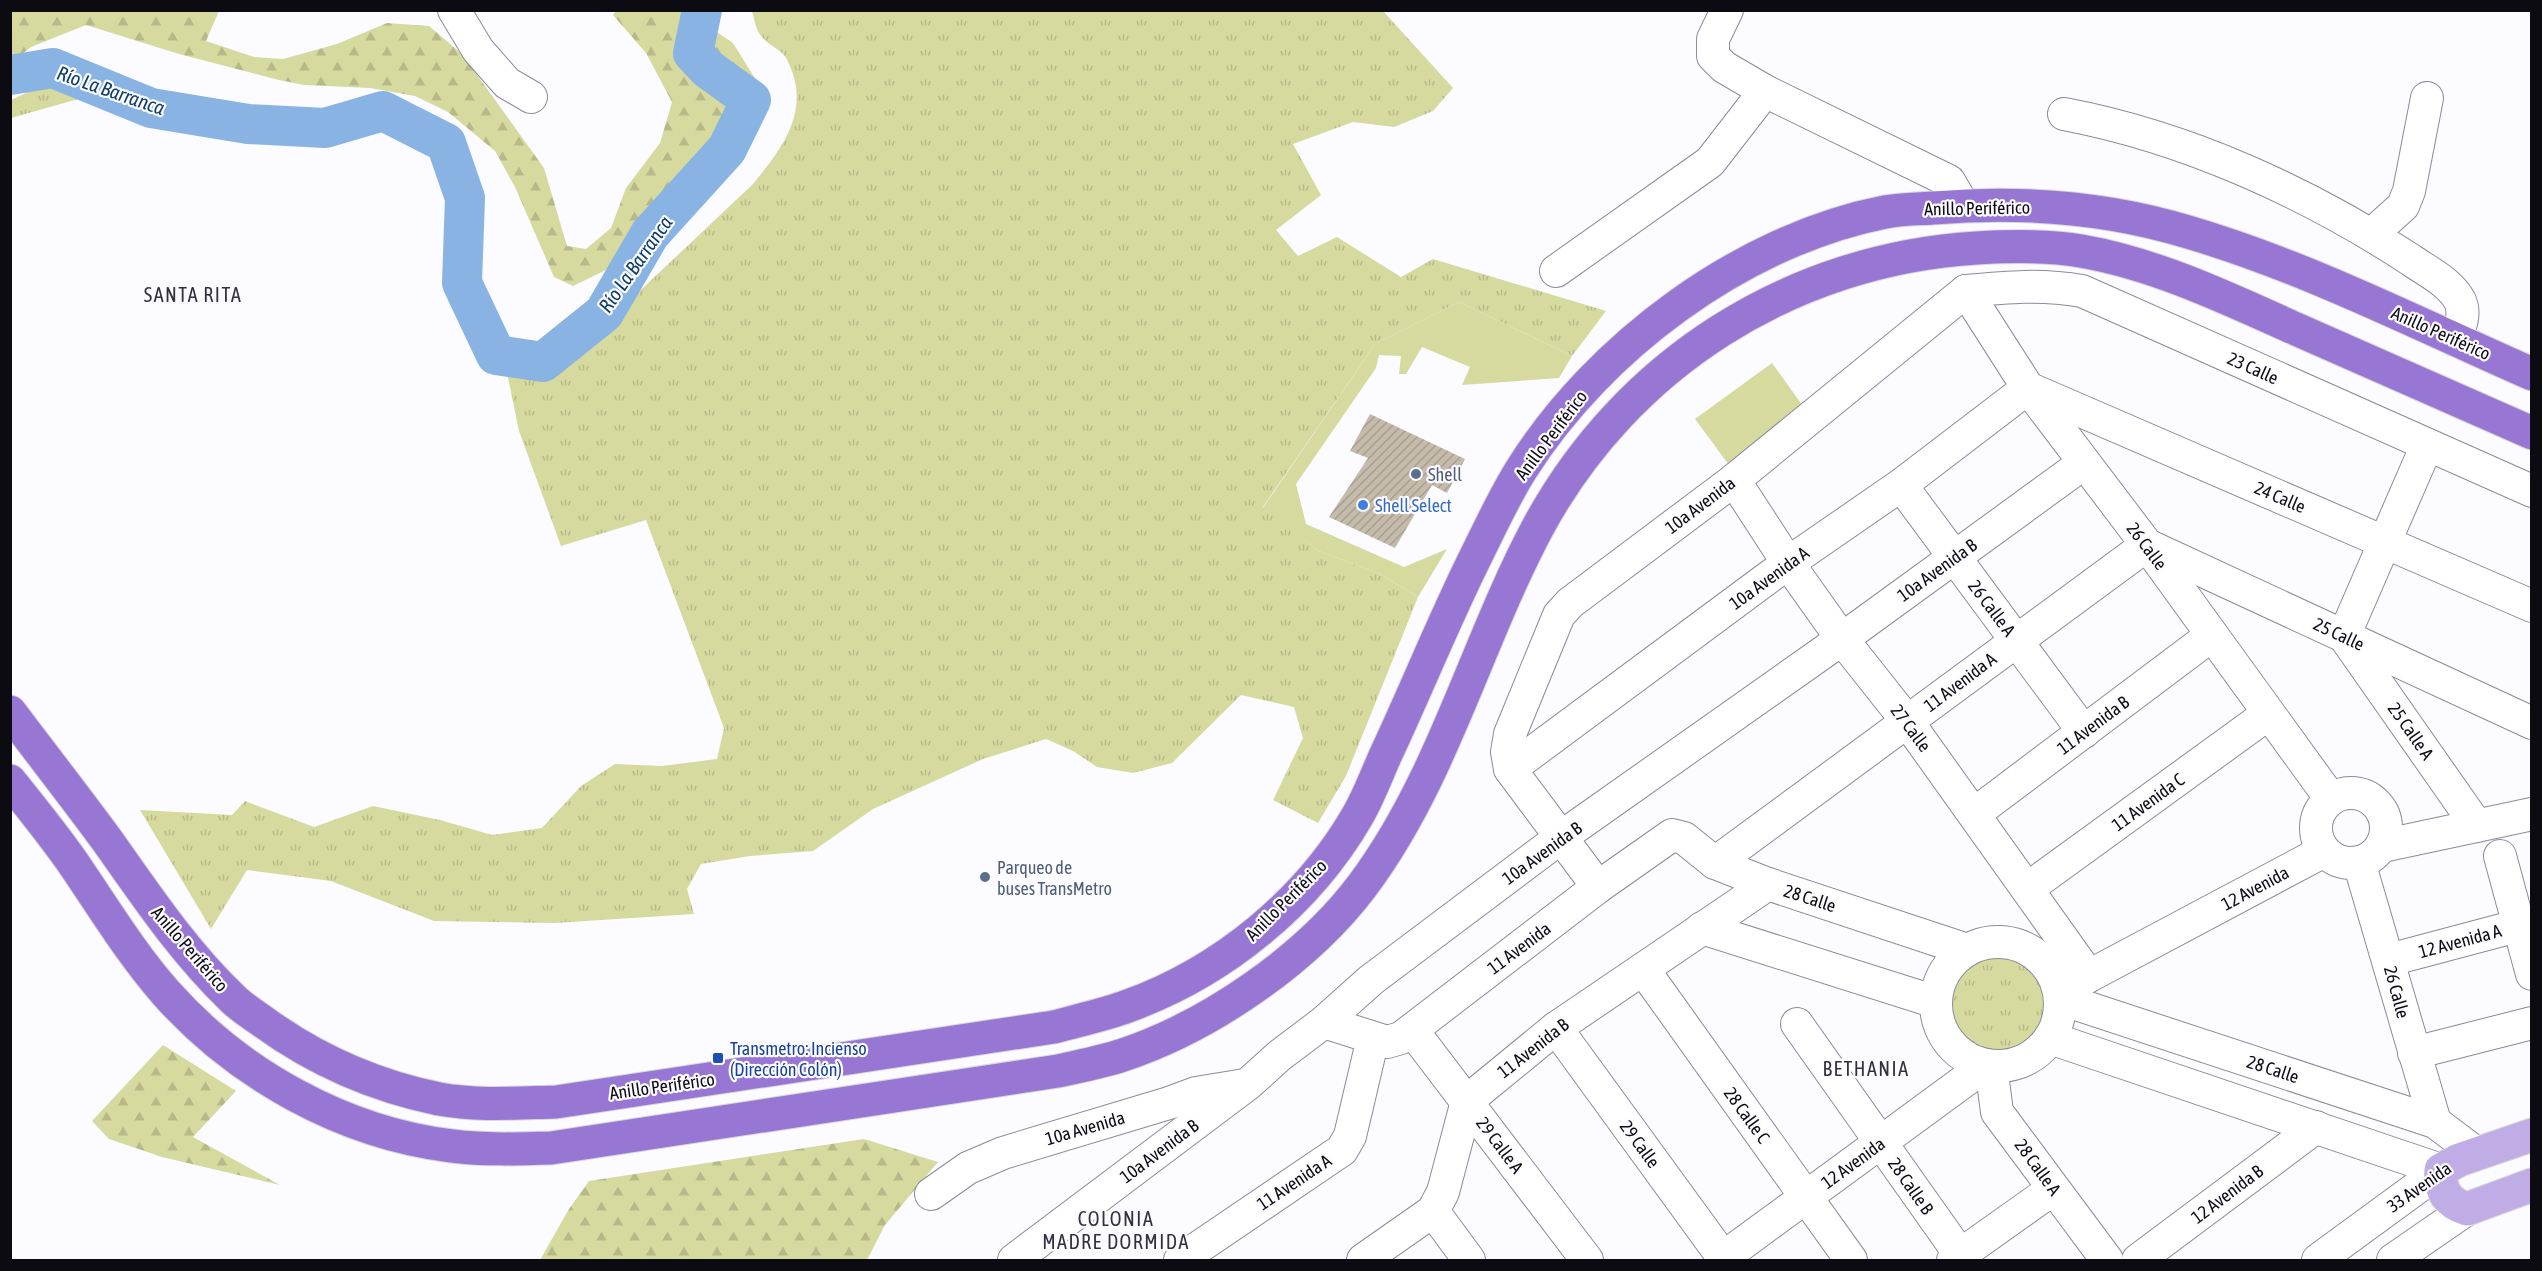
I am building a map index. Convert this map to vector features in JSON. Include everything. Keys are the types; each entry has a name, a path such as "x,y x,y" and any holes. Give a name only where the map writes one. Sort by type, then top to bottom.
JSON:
{"highway":[{"name":"Anillo Periférico","path":"10,712 170,928 234,1001 286,1038 342,1068 393,1088 440,1099 486,1104 556,1102 1054,1028 1129,1006 1192,976 1237,949 1297,895 1339,844 1359,814 1475,558 1520,471 1557,420 1593,380 1653,323 1725,274 1813,232 1887,212 1963,205 2086,210 2184,230 2283,263 2532,374"},
{"path":"10,781 69,857 138,959 197,1026 236,1057 290,1092 351,1121 426,1142 503,1149 551,1148 1058,1071 1124,1054 1177,1032 1248,991 1304,947 1360,889 1398,832 1416,800 1522,560 1557,494 1583,457 1637,396 1662,372 1688,352 1771,301 1848,271 1878,262 1945,250 2005,246 2076,250 2106,256 2182,279 2532,433"}],"main road":[{"name":"33 Avenida","path":"2441,1170 2476,1153 2532,1135"},
{"path":"2476,1153 2487,1157 2496,1165 2500,1175 2500,1187 2481,1203"},
{"path":"2441,1170 2440,1181 2449,1200 2481,1203 2532,1185"}],"street":[{"path":"454,10 478,50 507,83 531,97"},
{"path":"1727,10 1713,39 1713,56 1724,67 1765,91 1949,181 1963,205"},
{"path":"1556,272 1710,162 1765,91"},
{"path":"2372,234 2403,206 2409,191 2427,98"},
{"path":"2064,114 2110,124 2229,164 2372,234 2450,286 2461,302 2463,318 2455,340"},
{"name":"23 Calle","path":"1966,291 2039,286 2082,291 2532,491"},
{"name":"26 Calle","path":"1966,291 2028,388 2147,545 2331,799"},
{"name":"10a Avenida","path":"1510,769 1507,752 1510,734 1559,615 1570,603 1734,480 1966,291"},
{"name":"10a Avenida A","path":"1510,769 1788,563 1900,485 2028,388"},
{"name":"24 Calle","path":"2028,388 2532,606"},
{"path":"2344,636 2427,445"},
{"name":"10a Avenida B","path":"1014,1260 1248,1084 1371,980 1560,838 1842,639 2084,463"},
{"name":"27 Calle","path":"1734,480 1788,563 1842,639 1907,722 2090,976"},
{"name":"26 Calle A","path":"1900,485 2084,732"},
{"name":"25 Calle","path":"2147,545 2532,723"},
{"name":"11 Avenida A","path":"1715,863 2147,545"},
{"name":"11 Avenida B","path":"1974,814 2212,635"},
{"name":"25 Calle A","path":"2344,636 2477,826"},
{"name":"11 Avenida C","path":"2027,889 2268,714"},
{"path":"1510,769 1598,887"},
{"path":"2371,854 2386,834 2386,822 2374,802 2364,795 2353,793 2341,794 2331,799 2317,816 2315,827 2317,840 2324,851 2334,859 2347,863 2371,854 2532,814"},
{"name":"28 Calle","path":"1661,842 1672,835 1684,838 1715,863 1768,884 1967,950"},
{"name":"11 Avenida","path":"1373,1038 1387,1042 1401,1038 1598,887 1661,842"},
{"name":"12 Avenida","path":"2061,997 2090,976 2324,851"},
{"name":"26 Calle","path":"2371,854 2389,960 2435,1122"},
{"path":"2500,856 2525,924 2532,974"},
{"name":"11 Avenida B","path":"1467,1101 1556,1028 1768,884"},
{"path":"2028,949 2049,921"},
{"name":"12 Avenida A","path":"2389,960 2525,924"},
{"path":"1702,928 1936,1002"},
{"path":"2011,943 2028,949 2049,967 2061,997 2060,1017 2050,1038 2037,1053 2025,1061 2006,1066 1988,1065 1965,1057 1949,1042 1940,1025 1936,1002 1943,974 1953,961 1967,950 1981,944 2011,943"},
{"name":"28 Calle C","path":"1643,969 1851,1260"},
{"name":"28 Calle","path":"2061,997 2435,1122 2476,1153"},
{"path":"1324,1022 1373,1038"},
{"path":"2414,1053 2532,1023"},
{"name":"28 Calle B","path":"1797,1024 1959,1259"},
{"name":"29 Calle","path":"1556,1028 1723,1260"},
{"name":"29 Calle A","path":"1412,1030 1587,1260"},
{"name":"11 Avenida A","path":"1180,1260 1342,1149 1350,1136 1373,1038"},
{"path":"2050,1038 2441,1170"},
{"name":"12 Avenida","path":"1723,1260 1988,1065"},
{"name":"28 Calle A","path":"1988,1065 1997,1112 2107,1260"},
{"name":"10a Avenida","path":"931,1194 968,1168 1003,1153 1196,1093 1248,1084"},
{"path":"1362,1260 1433,1211 1443,1192 1467,1101"},
{"name":"12 Avenida B","path":"2138,1260 2316,1127"},
{"name":"33 Avenida","path":"2318,1260 2441,1170"},
{"path":"1959,1259 2053,1189"},
{"path":"2393,1260 2481,1203"},
{"path":"1433,1211 1468,1260"}],"green space":[{"path":"11,11 219,11 206,41 254,57 283,59 337,44 387,23 429,26 462,54 544,168 567,246 586,249 611,228 626,188 660,143 672,102 646,53 613,15 616,11 693,11 693,16 733,43 756,80 744,128 725,158 608,269 573,286 554,277 515,187 495,151 448,112 415,96 370,88 304,85 279,80 179,54 86,25 31,47 11,63"},
{"path":"752,11 1383,11 1453,88 1433,111 1394,127 1353,122 1293,144 1321,195 1276,230 1298,256 1337,237 1401,277 1433,259 1606,311 1572,356 1459,302 1375,344 1263,507 1319,551 1380,574 1418,597 1346,776 1318,823 1273,800 1303,738 1294,707 1241,695 1172,763 1133,773 1097,767 1073,751 1046,739 983,759 873,809 813,851 750,856 701,864 687,889 694,914 555,923 434,921 331,881 247,870 211,929 140,810 232,815 245,801 314,827 373,806 440,820 492,835 542,828 581,786 615,764 662,766 717,759 724,728 646,520 561,546 519,431 503,353 532,364 574,353 753,184 775,155 791,126 796,110 797,93 794,76 786,58 760,34"},
{"path":"75,82 128,85 11,118 11,100 28,92"},
{"path":"1459,302 1572,356 1559,378 1462,385 1470,367 1422,347 1406,374 1399,374 1401,356 1379,355 1376,368 1296,484 1306,524 1404,567 1447,549 1418,597 1380,574 1319,551 1263,508 1375,344"},
{"path":"1772,363 1805,409 1729,465 1695,419"},
{"path":"1999,955 2018,959 2033,970 2044,985 2048,1004 2044,1023 2033,1038 2018,1049 1999,1053 1980,1049 1965,1038 1954,1023 1950,1004 1954,985 1965,970 1980,959"},
{"path":"163,1045 236,1091 193,1137 280,1185 162,1157 109,1139 92,1121"},
{"path":"864,1139 938,1162 885,1225 867,1260 540,1260 569,1209 589,1181"}],"building":[{"name":"Shell","path":"1370,414 1465,459 1447,493 1432,485 1395,548 1329,517 1368,458 1350,451"}],"waterway":[{"name":"Río La Barranca","path":"10,75 53,68 151,108 248,124 325,128 383,111 446,143 465,198 462,283 496,355 543,362 604,313 650,234 727,149 751,100 708,69 693,53 702,10"}],"place":[{"name":"Shell","path":"1416,474"},
{"name":"Shell Select","path":"1363,505"},
{"name":"Parqueo de buses TransMetro","path":"985,877"},
{"name":"Transmetro: Incienso (Dirección Colón)","path":"718,1058"}],"district":[{"name":"SANTA RITA","path":"193,294"},
{"name":"BETHANIA","path":"1866,1068"},
{"name":"COLONIA MADRE DORMIDA","path":"1116,1230"}]}
